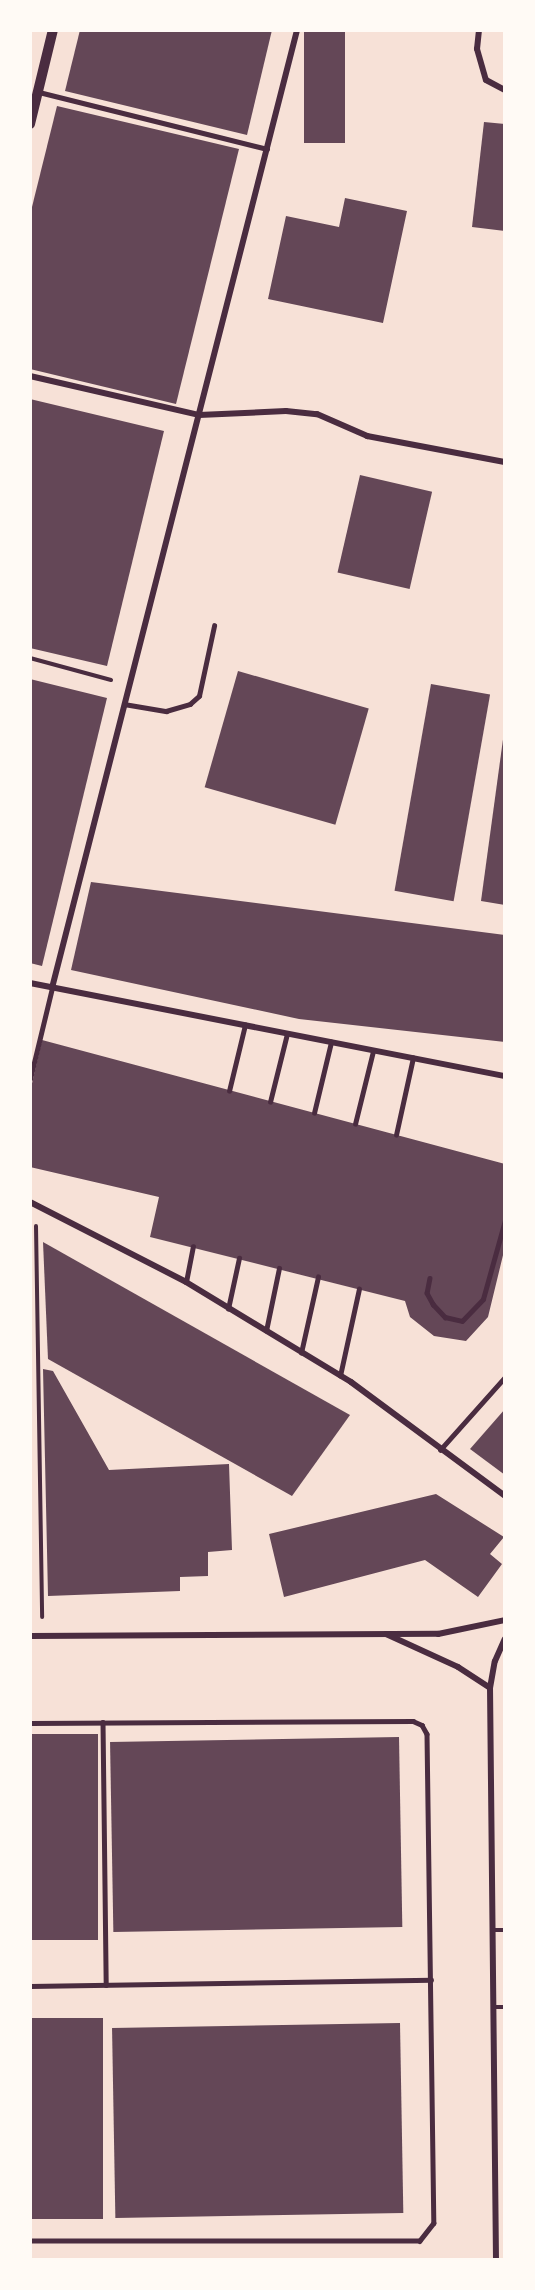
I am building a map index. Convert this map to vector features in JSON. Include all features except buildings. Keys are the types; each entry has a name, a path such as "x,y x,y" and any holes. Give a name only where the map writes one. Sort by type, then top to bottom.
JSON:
{"street":[{"path":"30,124 53,30"},
{"path":"52,988 297,30"},
{"path":"478,30 477,49 486,80 505,90"},
{"path":"30,376 199,415 286,411 317,414 367,435 505,462"},
{"path":"30,983 505,1076"},
{"path":"33,1203 186,1282 340,1376 505,1496"},
{"path":"30,1636 463,1631 505,1620"},
{"path":"383,1632 458,1667 490,1688"},
{"path":"496,2260 490,1688 495,1660 505,1639"}],"lane":[{"path":"38,92 267,149"},
{"path":"124,704 166,711 190,704 199,696 214,626"},
{"path":"30,1079 52,988"},
{"path":"229,1091 245,1025"},
{"path":"270,1102 287,1034"},
{"path":"314,1113 331,1042"},
{"path":"355,1124 373,1051"},
{"path":"396,1135 413,1058"},
{"path":"430,1278 427,1293 433,1304 445,1317 462,1321 483,1299 505,1220"},
{"path":"186,1282 193,1247"},
{"path":"228,1309 239,1258"},
{"path":"266,1331 279,1268"},
{"path":"302,1353 318,1277"},
{"path":"340,1376 359,1289"},
{"path":"440,1450 505,1377"},
{"path":"30,1723 413,1721 422,1725 427,1734 434,2223 420,2241 30,2241"},
{"path":"103,1722 106,1985"},
{"path":"493,1930 505,1930"},
{"path":"30,1986 431,1980"},
{"path":"494,2007 505,2007"}],"path":[{"path":"30,657 129,685"},
{"path":"33,1203 42,1636"}]}
